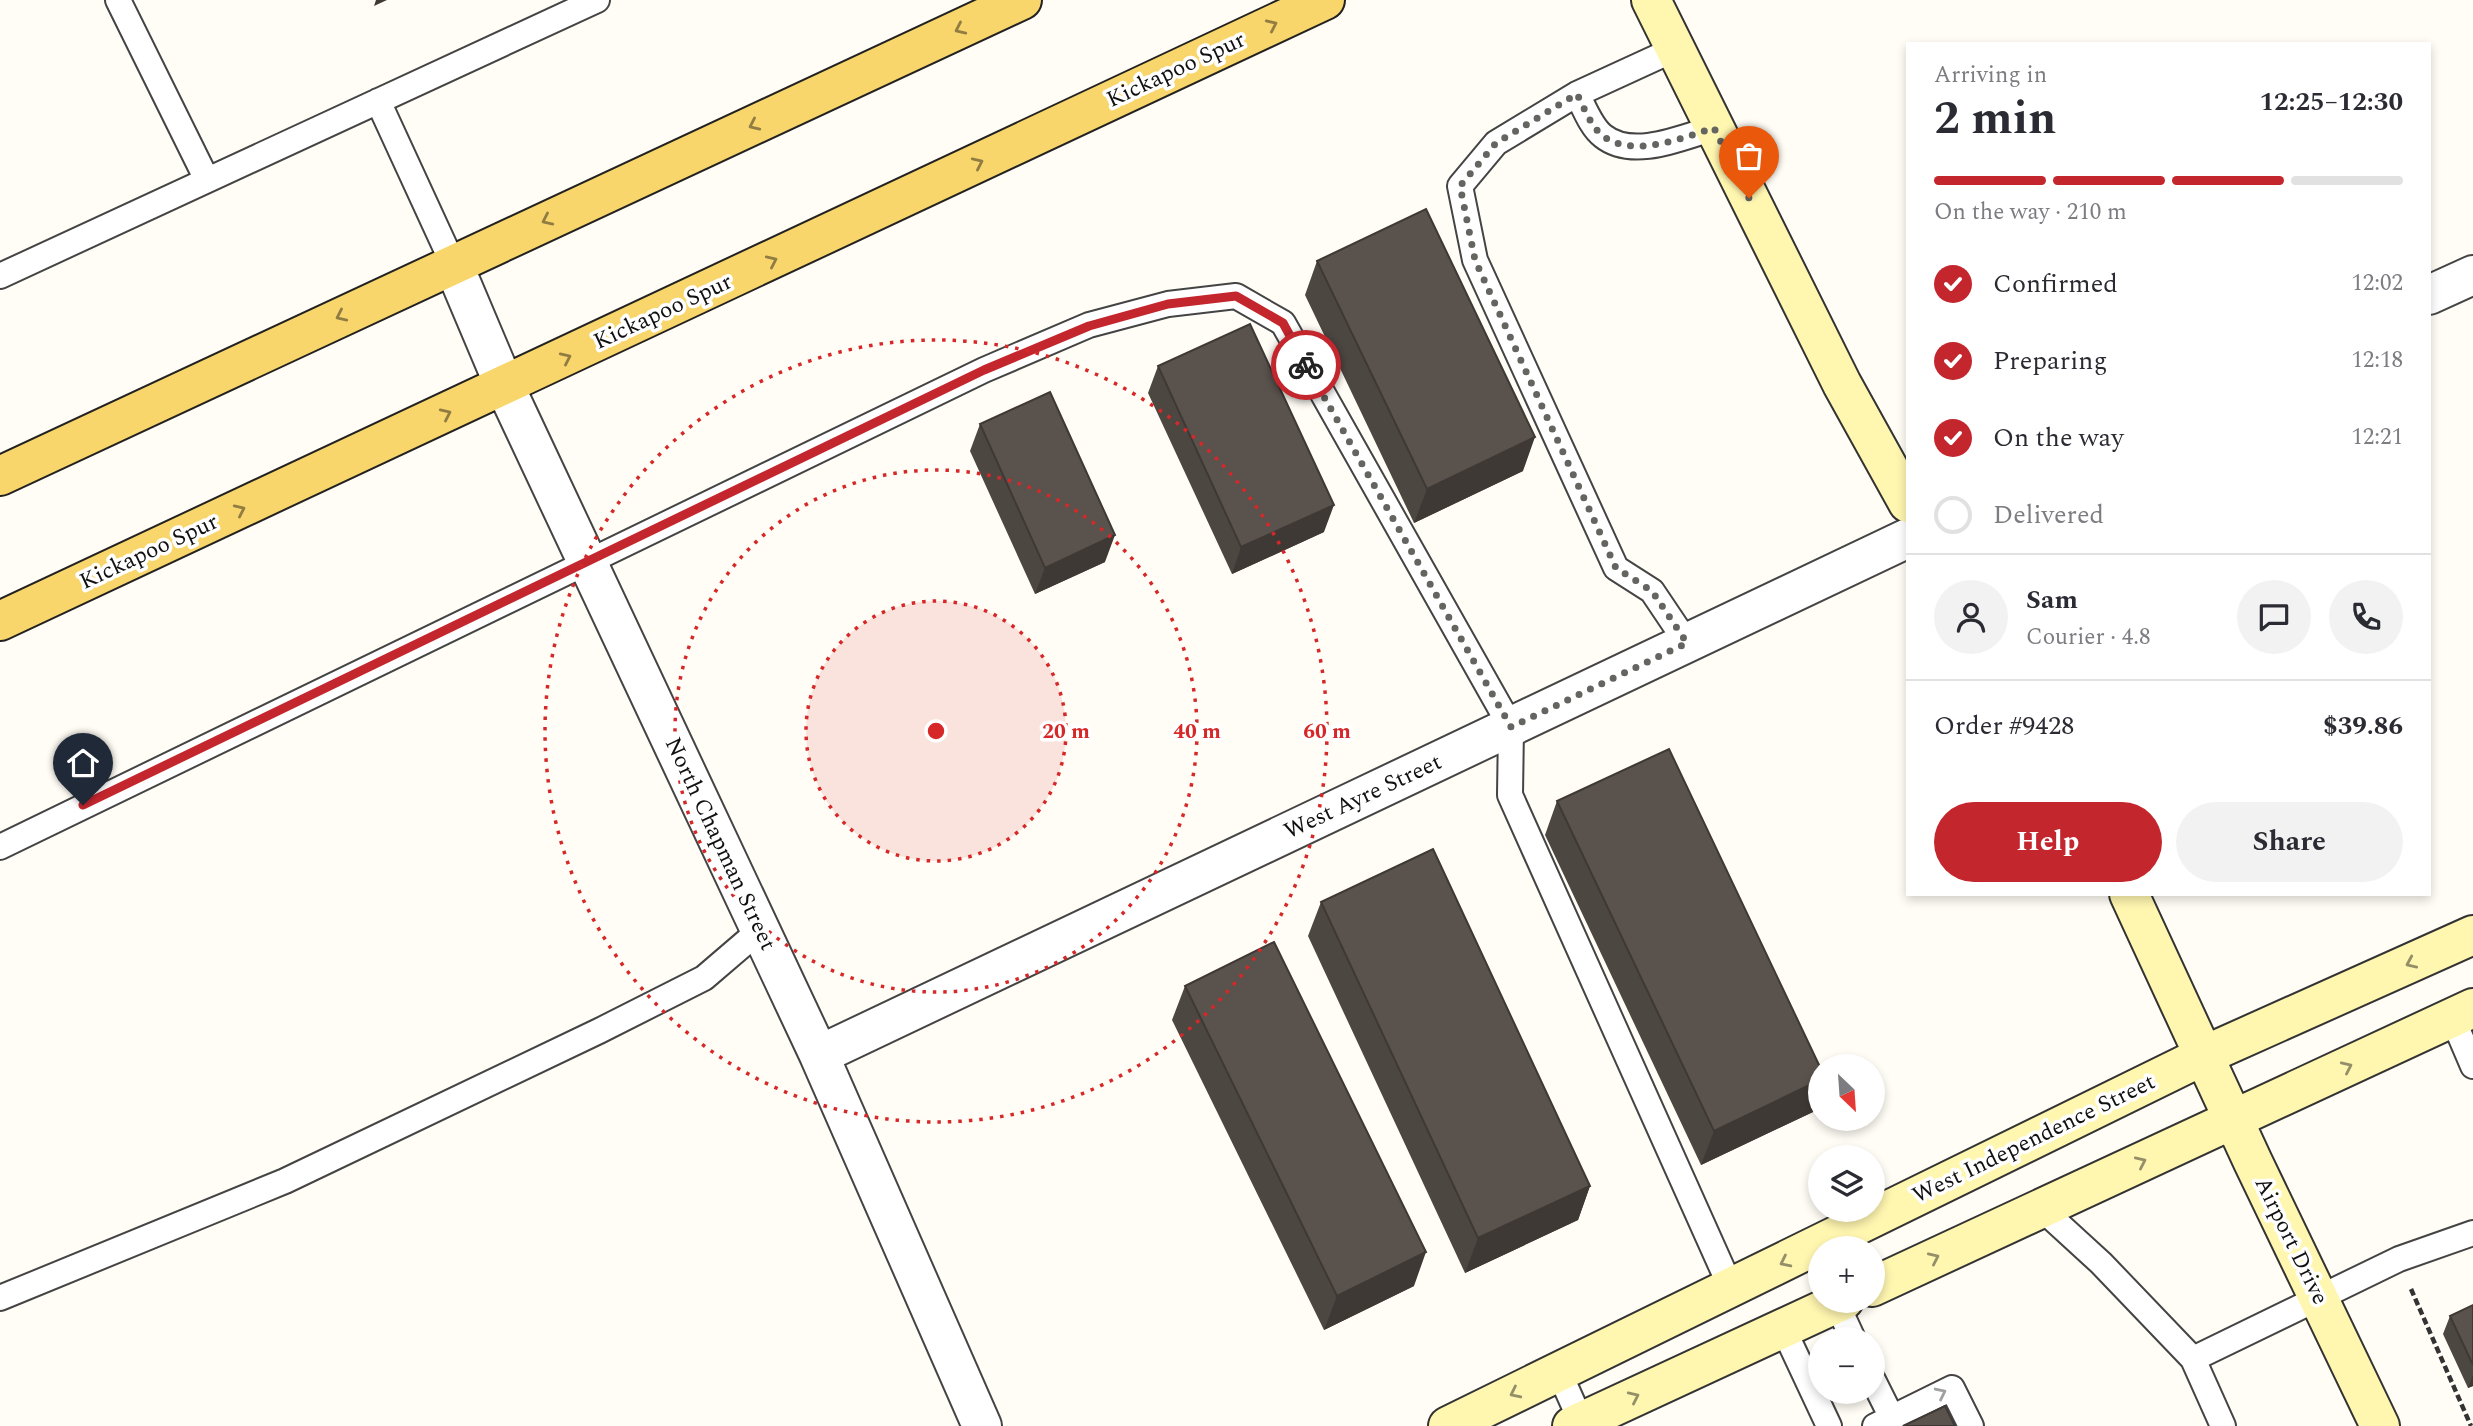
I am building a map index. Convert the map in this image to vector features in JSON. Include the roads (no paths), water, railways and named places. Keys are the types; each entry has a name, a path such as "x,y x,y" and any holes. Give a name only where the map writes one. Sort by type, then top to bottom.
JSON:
{"main road":[{"path":"0,476 1022,0"},
{"name":"Kickapoo Spur","path":"0,621 505,387 1325,0"}],"street":[{"path":"1651,0 1842,384 1906,499"},
{"name":"North Chapman Street","path":"453,264 505,387 819,1055 982,1426"},
{"path":"2431,295 2473,275"},
{"name":"West Ayre Street","path":"819,1055 1906,539"},
{"name":"Airport Drive","path":"2130,896 2380,1426"},
{"name":"West Independence Street","path":"1448,1426 2205,1055 2473,935"},
{"path":"1885,1281 2463,1012"},
{"path":"1579,1425 1816,1313"}],"lane":[{"path":"118,0 207,180"},
{"path":"0,276 597,0"},
{"path":"1675,49 1577,94 1496,143 1460,186 1475,260 1616,568 1652,591 1687,643"},
{"path":"1577,94 1603,136 1624,144 1654,146 1714,128"},
{"path":"378,101 453,264"},
{"path":"0,847 984,370 1089,326 1168,304 1236,296 1283,323 1511,727 1510,795 1731,1288"},
{"path":"0,1298 285,1181 587,1037 704,978 760,930"},
{"path":"2463,1012 2473,1066"},
{"path":"2042,1209 2101,1264 2193,1359 2222,1426"},
{"path":"2193,1359 2399,1259 2473,1233"},
{"path":"1783,1328 1829,1426"},
{"path":"1559,1372 1579,1425"},
{"path":"1878,1404 1883,1422 1952,1388 1971,1426"}]}
